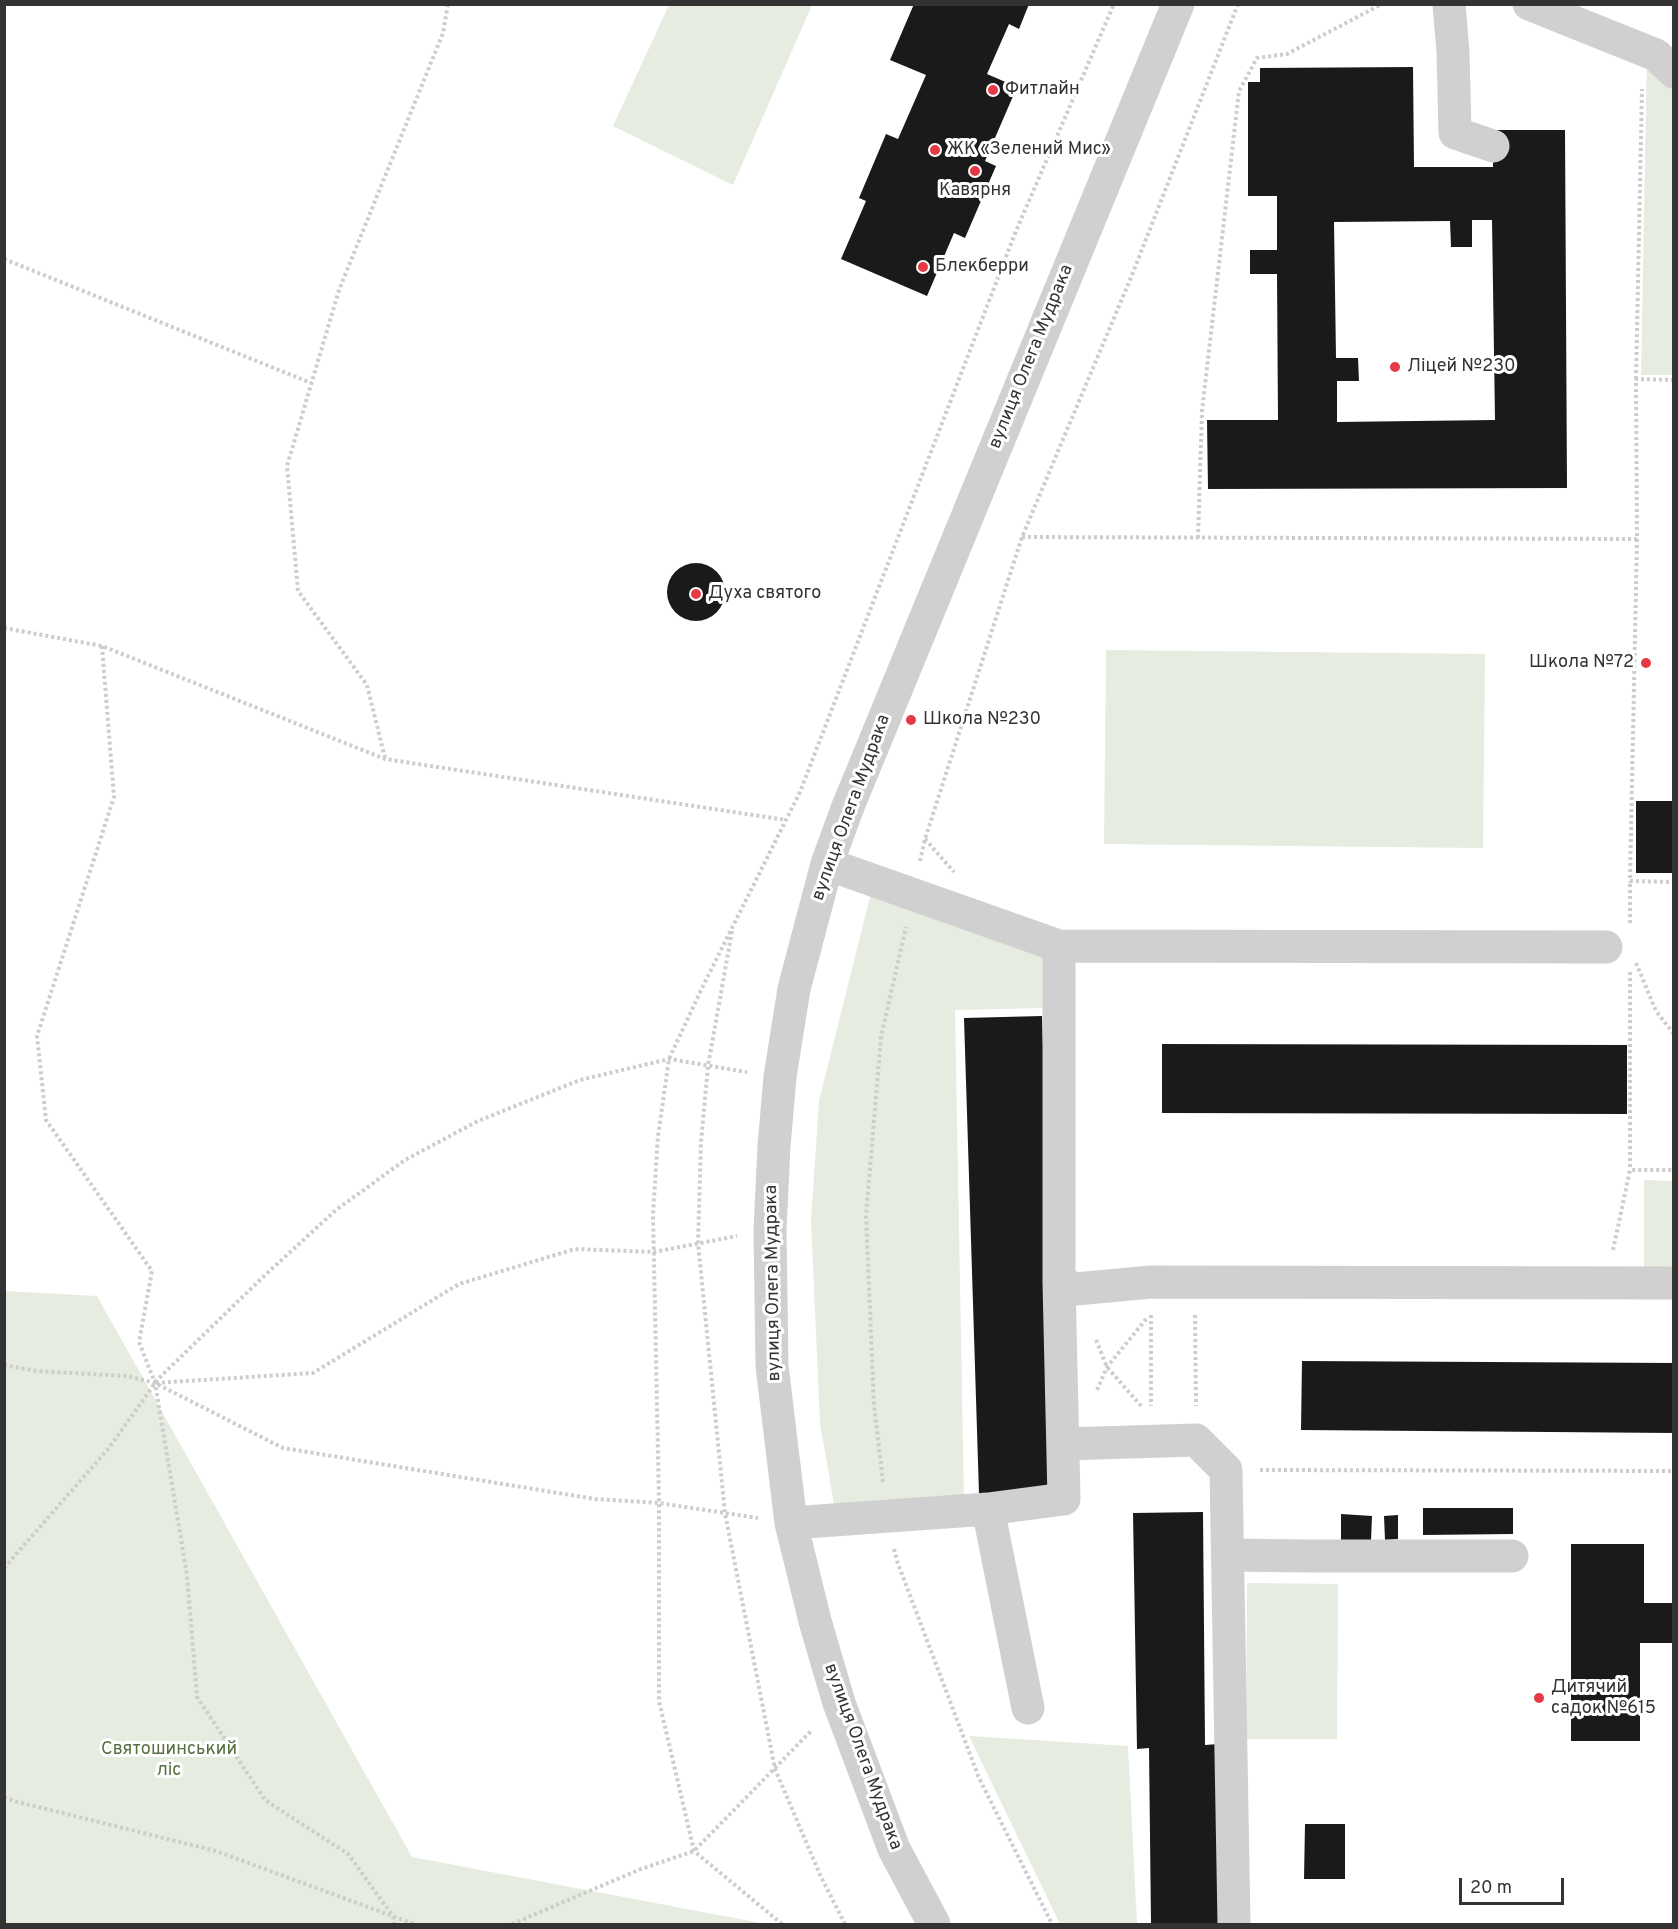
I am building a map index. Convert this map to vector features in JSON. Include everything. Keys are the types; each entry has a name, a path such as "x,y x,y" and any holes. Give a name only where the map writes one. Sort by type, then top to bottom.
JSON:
{"street":[{"name":"вулиця Олега Мудрака","path":"934,1924 894,1849 839,1703 815,1621 791,1523 772,1366 770,1230 780,1077 794,989 827,864 886,712 1178,4"},
{"path":"1449,4 1455,133 1493,146"},
{"path":"1530,4 1656,55 1674,72"},
{"path":"827,864 1059,946 1620,953"},
{"path":"791,1523 988,1509 1064,1499 1069,1443 1059,1282 1059,946"},
{"path":"1059,1282 1076,1289 1151,1282 1674,1283"},
{"path":"1069,1443 1151,1429 1196,1440 1226,1470 1234,1924"},
{"path":"988,1509 1028,1708"},
{"path":"1228,1555 1512,1556"}],"path":[{"path":"385,759 367,684 298,591 287,466 339,290 443,33 448,4"},
{"path":"782,1924 694,1851 659,1701 659,1503 654,1214 658,1136 669,1059 804,781 1016,231 1114,4"},
{"path":"1052,1924 979,1778 897,1561 886,1515 874,1405 866,1216 881,1037 925,839 1022,537 1132,275 1238,4"},
{"path":"1198,538 1202,411 1239,91 1257,58 1287,54 1382,4"},
{"path":"1630,922 1637,539 1636,379 1643,50"},
{"path":"4,259 311,383"},
{"path":"1636,379 1674,380"},
{"path":"1022,537 1637,539"},
{"path":"4,628 102,646 385,759 786,820"},
{"path":"102,646 114,797 37,1036 46,1120 152,1271 139,1342 155,1383 187,1575 197,1697 265,1800 348,1854 393,1916 394,1924"},
{"path":"1630,881 1674,882"},
{"path":"733,925 708,1066 701,1142 698,1243 725,1513 775,1769 820,1877 845,1924"},
{"path":"1620,953 1656,1011 1674,1034"},
{"path":"1605,1283 1630,1170 1630,971"},
{"path":"4,1568 109,1448 155,1383 263,1277 336,1210 405,1160 478,1121 580,1080 669,1059 780,1077"},
{"path":"1630,1170 1674,1170"},
{"path":"155,1383 313,1373 459,1284 575,1249 654,1252 770,1230"},
{"path":"1194,1282 1196,1440"},
{"path":"1069,1443 1107,1367 1151,1314 1151,1429"},
{"path":"1095,1338 1107,1367 1151,1429"},
{"path":"4,1365 36,1371 127,1376 155,1383 283,1448 595,1499 659,1503 791,1523"},
{"path":"1226,1470 1674,1471"},
{"path":"512,1924 641,1869 694,1851 839,1703"},
{"path":"4,1797 216,1851 414,1924"}],"green space":[{"path":"669,5 812,5 733,185 613,126"},
{"path":"1647,56 1673,80 1674,375 1641,375"},
{"path":"1106,650 1485,654 1483,848 1104,844"},
{"path":"872,889 1052,953 1046,1008 955,1010 964,1502 835,1510 820,1423 811,1220 819,1101"},
{"path":"1644,1180 1673,1181 1673,1267 1644,1267"},
{"name":"Святошинський ліс","path":"4,1291 97,1296 412,1857 766,1924 5,1924"},
{"path":"1247,1583 1338,1584 1337,1739 1246,1739"},
{"path":"969,1736 1128,1746 1137,1924 1060,1924"}],"building":[{"name":"ЖК «Зелений Мис»","path":"914,4 1029,4 1019,29 1009,24 987,74 1017,87 985,161 996,166 965,238 954,233 927,296 841,259 866,201 859,198 886,134 898,139 926,75 890,60"},
{"path":"1413,67 1414,167 1493,167 1493,130 1565,130 1567,488 1208,489 1207,420 1278,420 1277,274 1250,274 1250,250 1277,250 1277,196 1248,196 1248,82 1260,82 1260,68","holes":["1472,220 1492,220 1495,420 1337,422 1337,381 1359,381 1358,358 1336,358 1334,222 1450,221 1451,247 1472,247"]},
{"name":"Духа святого","path":"696,563 707,565 720,576 725,592 723,603 712,616 696,621 685,619 672,608 667,592 669,581 680,568"},
{"path":"1636,801 1674,801 1674,873 1636,873"},
{"path":"1042,1016 1057,1491 979,1494 964,1018"},
{"path":"1162,1044 1627,1045 1627,1114 1162,1113"},
{"path":"1302,1361 1674,1363 1674,1433 1301,1430"},
{"path":"1423,1508 1513,1508 1513,1534 1423,1535"},
{"path":"1203,1512 1205,1745 1218,1744 1222,1924 1151,1924 1149,1748 1137,1749 1133,1513"},
{"path":"1341,1514 1372,1516 1371,1541 1341,1540"},
{"path":"1398,1515 1398,1539 1385,1540 1384,1516"},
{"path":"1571,1544 1644,1544 1644,1603 1674,1603 1674,1643 1640,1643 1640,1741 1571,1741"},
{"path":"1305,1824 1345,1824 1345,1879 1304,1879"}],"place":[{"name":"Фитлайн","path":"993,90"},
{"name":"ЖК «Зелений Мис»","path":"935,150"},
{"name":"Кавярня","path":"975,171"},
{"name":"Блекберри","path":"923,267"},
{"name":"Ліцей №230","path":"1395,367"},
{"name":"Духа святого","path":"696,594"},
{"name":"Школа №72","path":"1646,663"},
{"name":"Школа №230","path":"911,720"},
{"name":"Дитячий садок №615","path":"1539,1698"}]}
